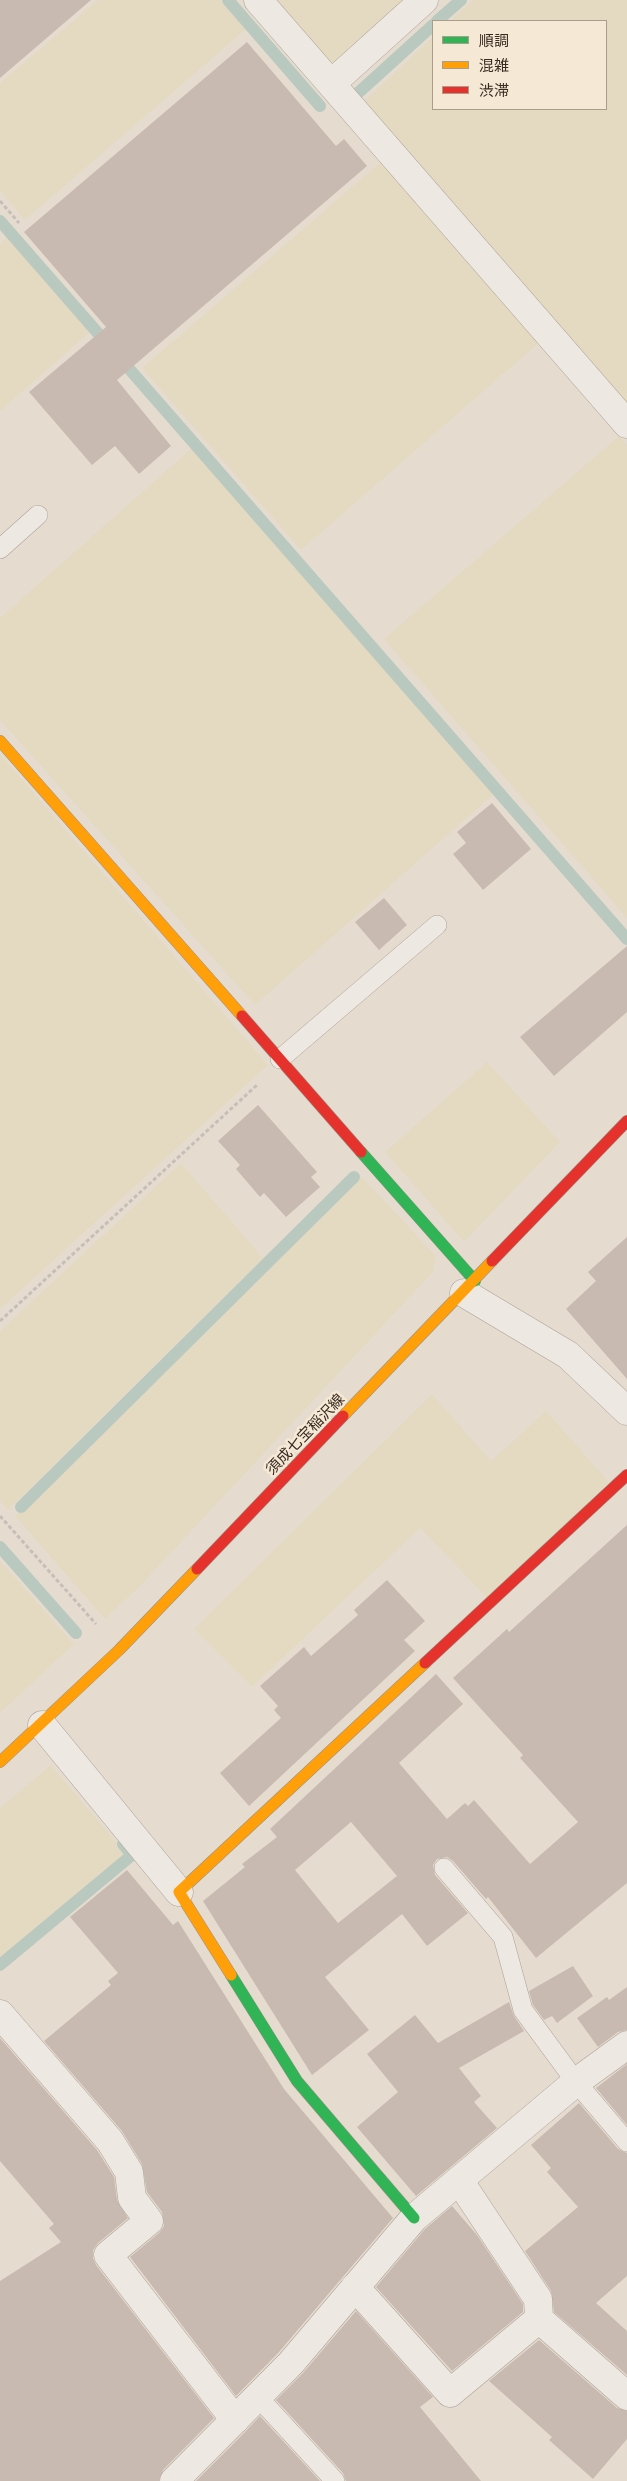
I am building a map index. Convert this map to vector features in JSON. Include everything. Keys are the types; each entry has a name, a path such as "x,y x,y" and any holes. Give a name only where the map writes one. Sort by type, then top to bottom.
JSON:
{"street":[{"path":"258,0 627,424"},
{"path":"331,84 424,0"},
{"path":"0,741 281,1061 470,1287 568,1355 627,1411"},
{"name":"須成七宝稲沢線","path":"0,1762 42,1725 119,1650 470,1287 627,1121"},
{"path":"179,1892 627,1474"},
{"path":"42,1725 179,1892 297,2081 414,2218"},
{"path":"0,2014 110,2140 129,2172 132,2198 149,2221 108,2256 235,2420"},
{"path":"174,2481 292,2363 414,2218 576,2082 627,2045"},
{"path":"459,2180 538,2300 539,2319 627,2396"},
{"path":"355,2287 450,2393 539,2319"}],"lane":[{"path":"0,549 38,515"},
{"path":"281,1061 437,925"},
{"path":"444,1868 503,1937 522,2010 576,2082 627,2142"},
{"path":"258,2397 334,2481"}],"path":[{"path":"0,201 19,223"},
{"path":"0,1321 281,1061"},
{"path":"0,1516 119,1650"}],"shaded area":[{"path":"98,0 220,0 246,29 25,220 0,191 0,83"},
{"path":"272,0 410,0 342,61 326,62"},
{"path":"473,0 627,0 627,416 359,106 432,38 432,110 607,110 607,20 451,20"},
{"path":"381,162 540,342 301,550 142,368"},
{"path":"8,237 90,332 0,411 0,244"},
{"path":"619,436 627,445 627,918 384,639"},
{"path":"192,448 495,793 255,1005 0,720 0,618"},
{"path":"0,754 268,1065 0,1309"},
{"path":"487,1062 560,1142 464,1242 385,1152"},
{"path":"181,1163 263,1258 8,1510 0,1501 0,1331"},
{"path":"361,1176 436,1256 433,1272 140,1586 105,1619 15,1516"},
{"path":"432,1394 491,1461 546,1411 609,1482 489,1600 420,1528 252,1687 194,1629"},
{"path":"0,1561 74,1644 0,1713"},
{"path":"51,1765 126,1854 0,1960 0,1808"}],"building":[{"path":"0,0 91,0 0,78"},
{"path":"247,42 336,146 344,139 367,166 117,380 171,446 139,474 115,446 92,465 29,392 106,327 24,232"},
{"path":"492,803 531,849 483,890 453,854 466,843 457,832"},
{"path":"384,898 407,925 379,950 355,922"},
{"path":"627,946 627,1012 554,1076 520,1037"},
{"path":"258,1105 317,1172 311,1177 320,1187 286,1217 264,1193 260,1197 236,1169 240,1165 218,1141"},
{"path":"627,1237 627,1379 566,1309 596,1281 588,1272"},
{"path":"627,1525 627,1883 536,1958 488,1897 486,1899 453,1861 447,1857 437,1859 433,1865 435,1875 468,1913 427,1946 402,1914 325,1977 369,2030 312,2075 203,1901 245,1867 242,1864 277,1837 270,1829 436,1674 463,1704 399,1763 447,1819 465,1803 468,1806 474,1800 530,1864 578,1822 520,1758 523,1755 453,1678 507,1629 509,1632","holes":["351,1822 397,1876 338,1923 295,1870"]},
{"path":"387,1580 425,1621 404,1640 415,1651 249,1806 220,1773 281,1718 274,1710 278,1706 260,1686 304,1647 311,1656 358,1615 354,1610"},
{"path":"127,1870 173,1925 178,1921 284,2089 393,2218 279,2352 236,2396 130,2257 159,2233 164,2226 162,2212 147,2192 142,2164 122,2131 44,2041 111,1985 108,1981 118,1973 70,1917"},
{"path":"573,1966 593,1996 557,2023 552,2016 544,2020 533,2005 529,1991"},
{"path":"627,1987 627,2030 618,2032 598,2047 577,2018 607,1997 609,2000"},
{"path":"509,2002 514,2016 524,2031 459,2068 481,2096 474,2102 497,2128 416,2196 357,2127 398,2092 367,2054 415,2015 438,2043"},
{"path":"0,2038 97,2150 114,2177 117,2200 128,2218 98,2243 93,2250 93,2258 96,2265 214,2418 163,2470 159,2481 0,2481 0,2281 61,2242 49,2228 54,2224 0,2161"},
{"path":"627,2064 627,2125 596,2088"},
{"path":"579,2103 618,2149 627,2153 627,2276 596,2303 627,2331 627,2375 554,2312 551,2291 525,2251 578,2207 547,2172 551,2168 531,2145"},
{"path":"452,2206 477,2235 523,2304 523,2312 452,2371 376,2287 425,2229"},
{"path":"356,2311 433,2397 420,2407 481,2481 346,2481 343,2473 276,2400 303,2373"},
{"path":"539,2340 617,2408 627,2411 627,2439 593,2479 549,2440 552,2437 489,2381"},
{"path":"260,2416 320,2481 196,2481 245,2432"}],"waterway":[{"path":"228,0 320,106"},
{"path":"438,20 461,0"},
{"path":"358,93 432,26"},
{"path":"0,221 627,939"},
{"path":"21,1507 354,1177"},
{"path":"0,1547 76,1633"},
{"path":"0,1965 132,1855 123,1844"}],"traffic: fast":[{"path":"361,1152 475,1281"},
{"path":"231,1975 297,2081 414,2218"}],"traffic: slow":[{"path":"0,741 242,1016"},
{"path":"343,1416 492,1261"},
{"path":"0,1762 119,1650 197,1569"},
{"path":"231,1975 179,1892 425,1663"}],"traffic: jam":[{"path":"242,1016 361,1152"},
{"path":"492,1261 627,1121"},
{"path":"197,1569 343,1416"},
{"path":"425,1663 627,1475"}]}
